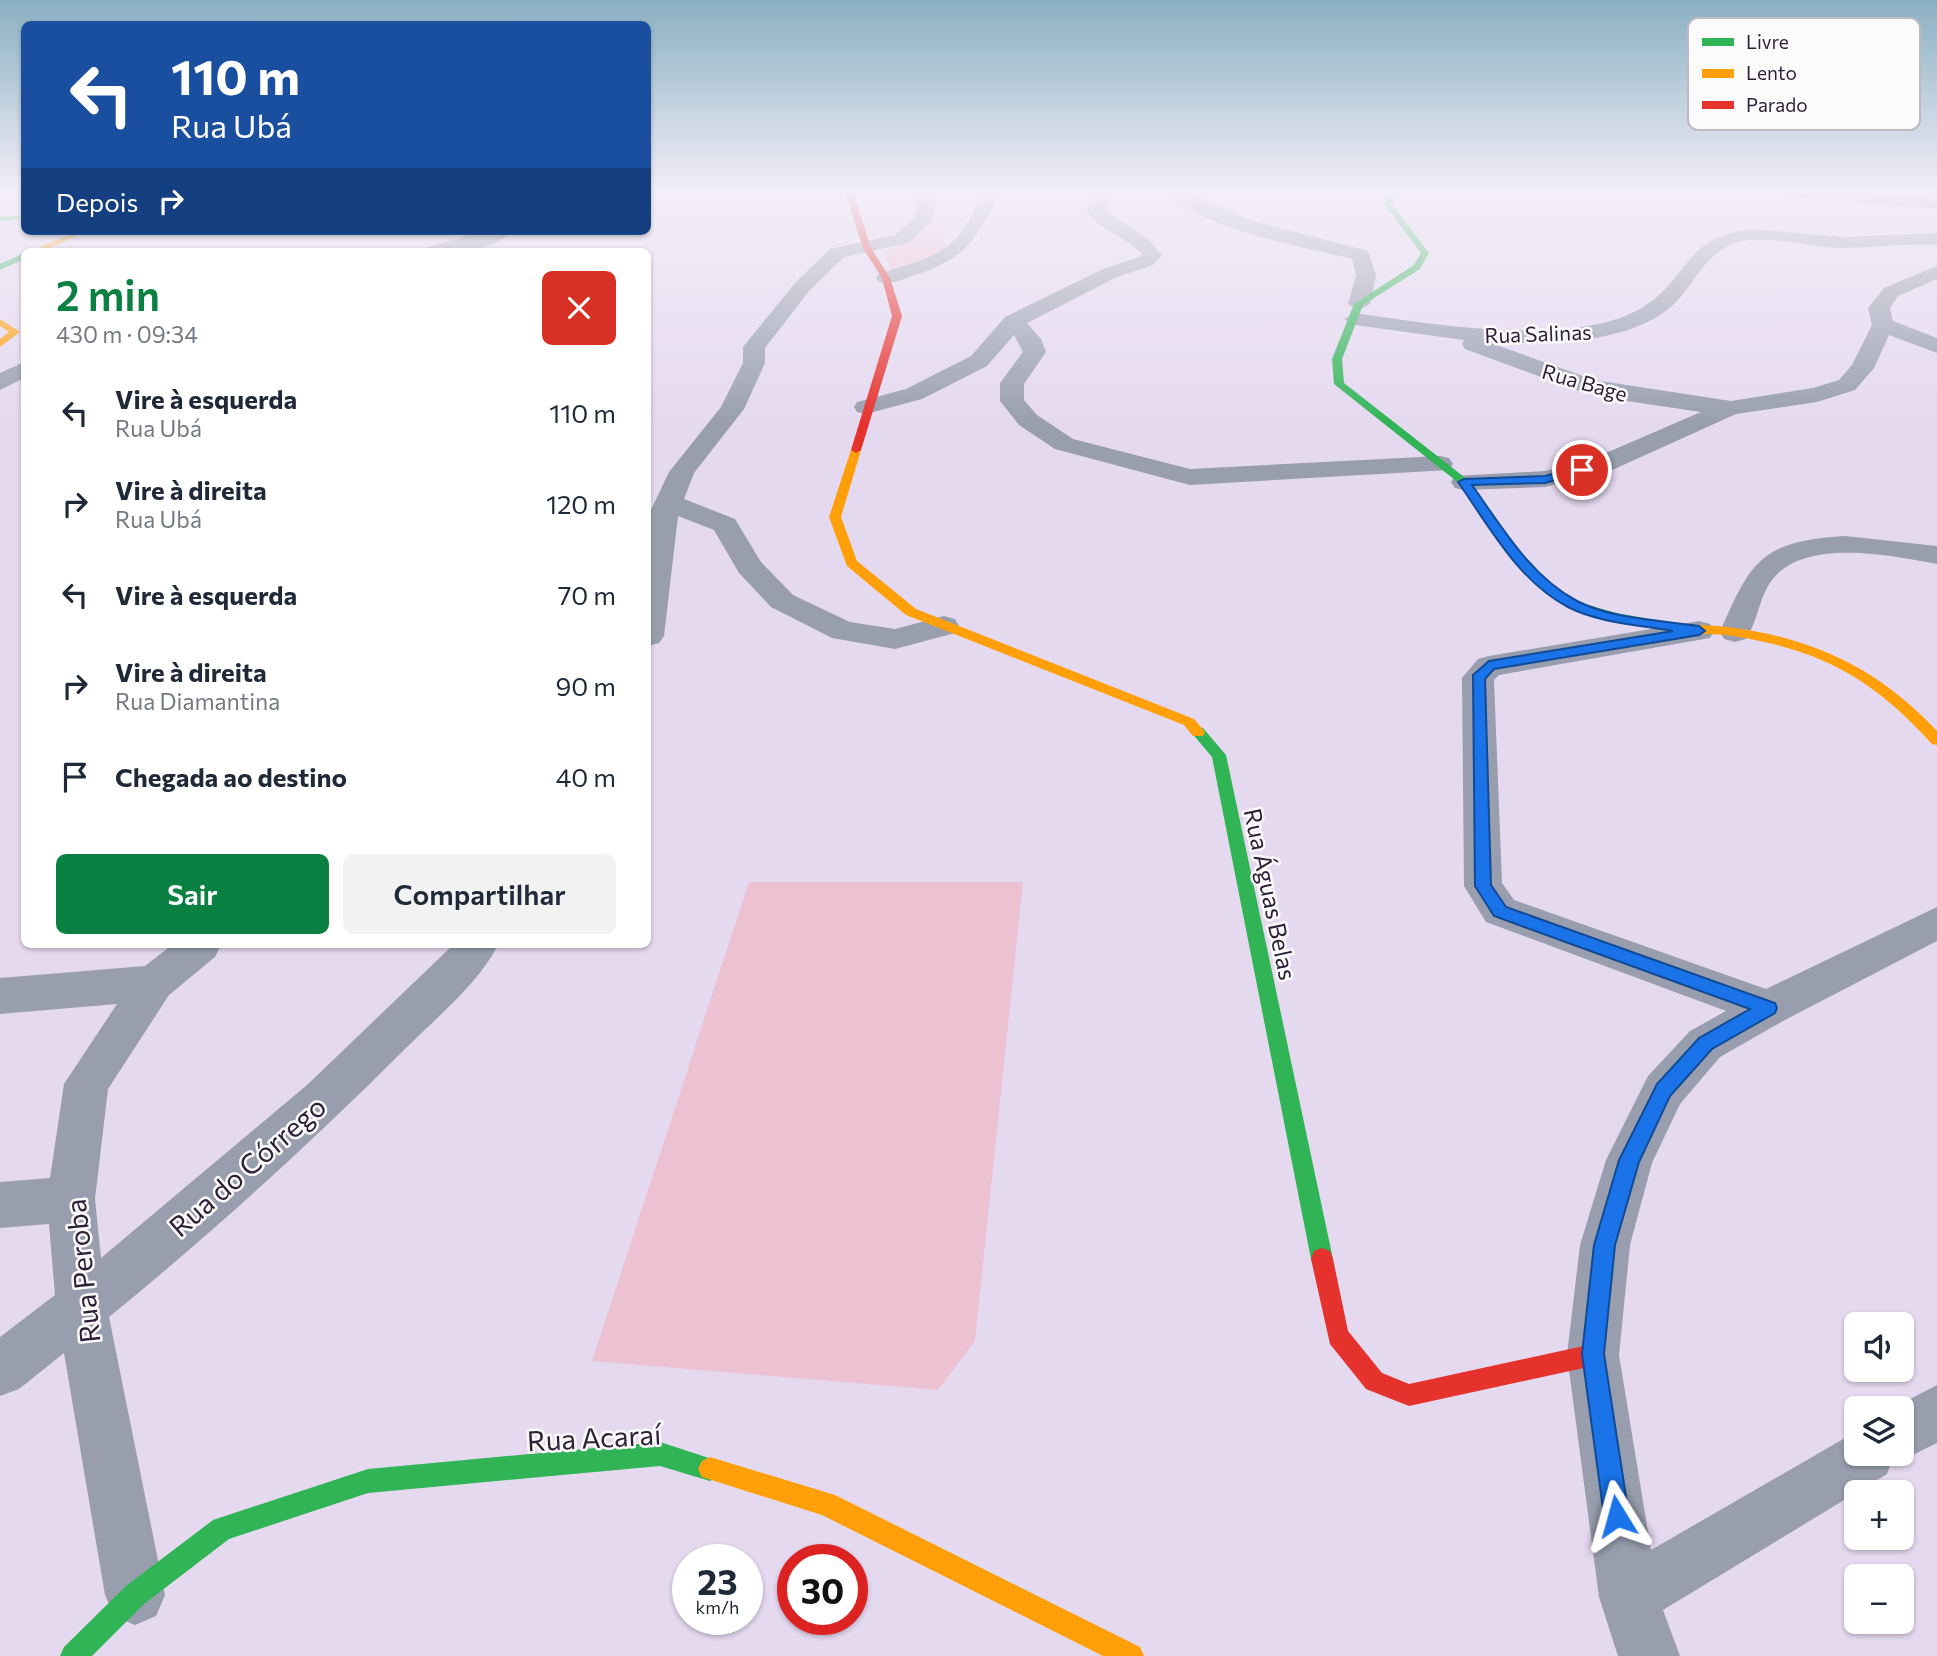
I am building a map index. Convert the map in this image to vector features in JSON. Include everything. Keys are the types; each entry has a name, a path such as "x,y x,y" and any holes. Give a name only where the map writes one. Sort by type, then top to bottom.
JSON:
{"street":[{"path":"651,616 668,502 682,472 732,409 754,363 754,347 819,269"},
{"name":"Rua Águas Belas","path":"880,269 886,278 897,316 866,407 835,517 851,563 911,612 1189,722 1219,755 1338,1336 1374,1381 1409,1395 1593,1354"},
{"path":"886,278 912,269"},
{"path":"866,407 914,394 979,361 1013,322 1041,305 1121,269"},
{"path":"1365,269 1366,275 1357,311 1337,359 1339,384 1464,482 1522,564 1545,586 1573,605 1615,617 1699,631 1735,632 1803,646 1840,660 1880,683 1916,714 1937,740"},
{"path":"1357,311 1415,269"},
{"name":"Rua Salinas","path":"1357,311 1445,334 1533,335 1607,330 1649,314 1678,290 1691,269"},
{"path":"1464,482 1545,479 1601,465 1730,408 1817,396 1847,385 1863,368 1883,325 1879,307 1891,292 1937,272"},
{"path":"1013,322 1028,335 1036,349 1035,359 1012,383 1012,401 1028,421 1064,443 1190,477 1440,464"},
{"path":"0,323 15,332 0,344"},
{"path":"1883,325 1937,346"},
{"name":"Rua Bage","path":"1445,334 1565,380 1606,391 1660,401 1730,408"},
{"path":"0,383 21,371"},
{"path":"668,502 724,525 749,567 782,601 843,631 895,639 944,626"},
{"path":"1735,632 1762,573 1794,552 1841,545 1877,545 1937,555"},
{"path":"1699,631 1489,666 1478,678 1483,886 1500,911 1768,1008"},
{"path":"1649,1656 1629,1597 1593,1354 1605,1245 1629,1160 1664,1090 1705,1044 1768,1008 1937,923"},
{"name":"Rua Peroba","path":"135,1595 112,1458 81,1307 71,1199 86,1084 154,983 197,948"},
{"name":"Rua do Córrego","path":"0,1370 81,1307 288,1135 450,978 475,948"},
{"path":"0,996 154,983"},
{"path":"0,1205 71,1199"},
{"path":"1914,1426 1937,1412"},
{"name":"Rua Acaraí","path":"73,1656 135,1595 222,1529 368,1481 660,1454 826,1504 1131,1656"},
{"path":"1629,1597 1847,1466"}],"shaded area":[{"path":"749,882 1023,882 975,1341 938,1390 592,1361"}],"traffic: fast":[{"path":"1413,269 1359,304 1337,359 1339,384 1464,482 1523,564 1545,586 1573,605 1615,617 1674,627"},
{"path":"1198,732 1219,755 1322,1259"},
{"path":"73,1656 135,1595 222,1529 368,1481 660,1454 710,1469"}],"traffic: slow":[{"path":"0,322 15,332 0,344"},
{"path":"856,450 835,517 851,563 911,612 1189,722 1198,732"},
{"path":"1674,627 1738,633 1798,646 1824,655 1848,666 1893,696 1937,740"},
{"path":"710,1469 826,1504 1131,1656"}],"traffic: jam":[{"path":"856,450 897,316 886,278 880,269"},
{"path":"1322,1259 1338,1336 1374,1381 1409,1395 1593,1355"}],"route":[{"path":"1582,470 1545,479 1464,482 1522,564 1545,586 1573,605 1615,617 1699,631 1489,666 1478,678 1483,886 1500,911 1768,1008 1705,1044 1664,1090 1629,1160 1605,1245 1593,1354 1617,1516"}]}
